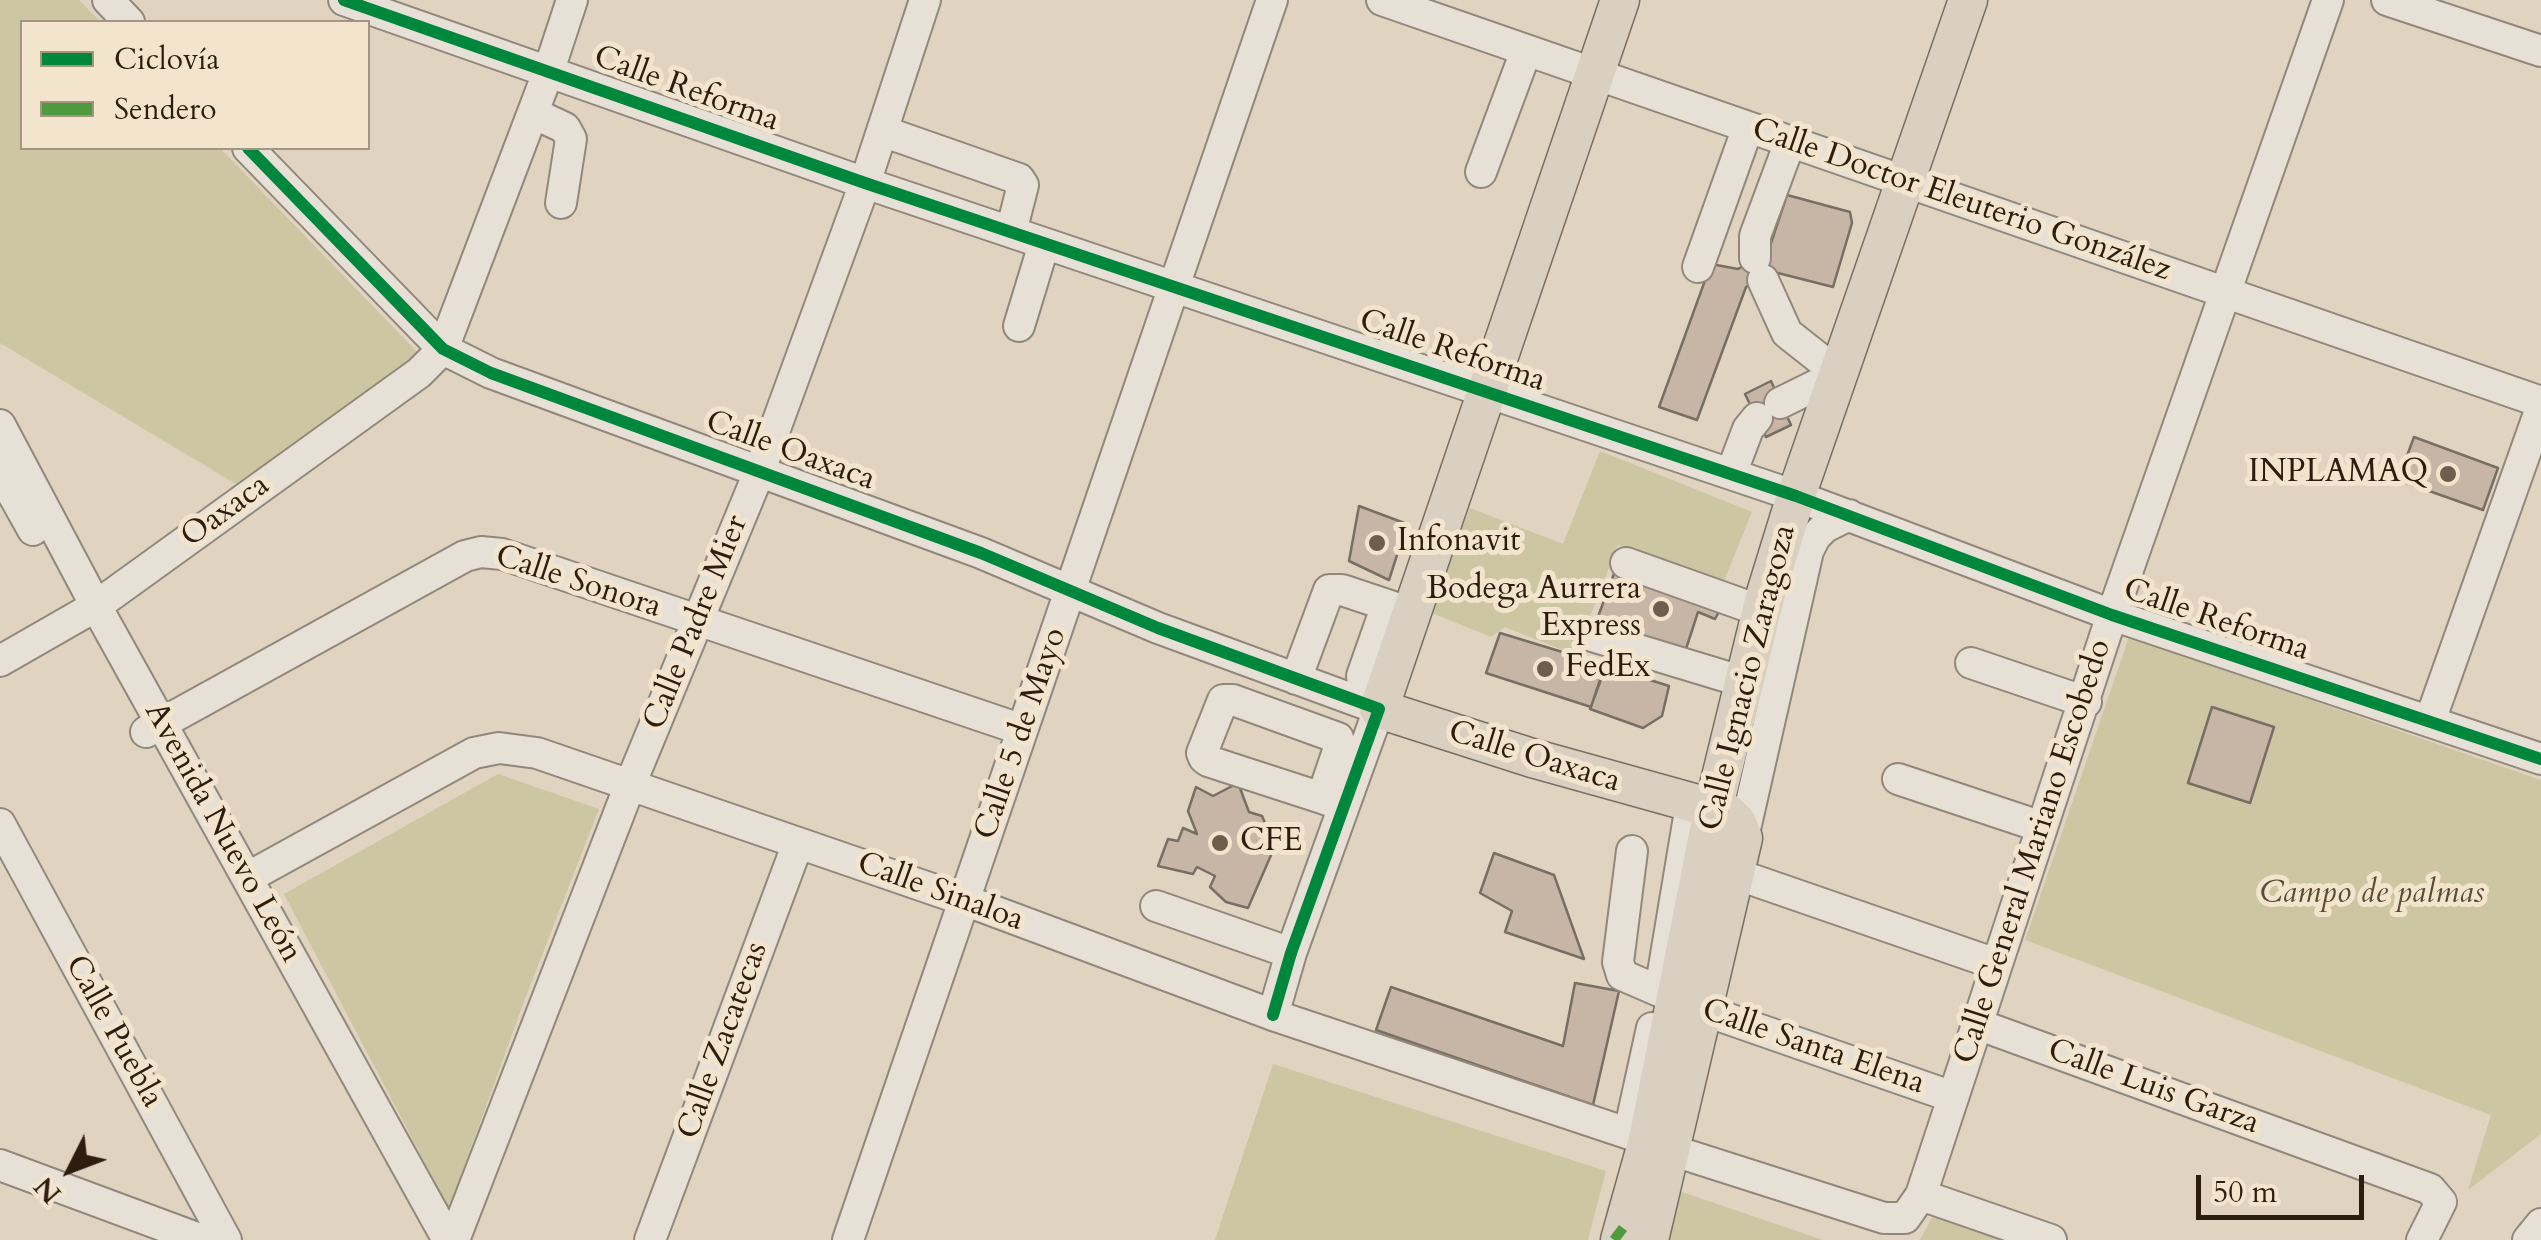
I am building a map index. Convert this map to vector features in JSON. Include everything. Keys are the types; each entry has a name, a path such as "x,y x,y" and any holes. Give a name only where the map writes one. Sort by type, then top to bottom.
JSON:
{"main road":[{"path":"1379,709 1399,608 1487,394 1620,0"},
{"name":"Calle Ignacio Zaragoza","path":"1679,1001 1761,610 1796,496 1968,0"},
{"name":"Calle Oaxaca","path":"1379,709 1719,800"},
{"path":"1719,800 1732,816 1738,856"},
{"name":"Calle Ignacio Zaragoza","path":"1679,1001 1738,856"},
{"path":"1620,1240 1649,1141 1679,1001"},
{"path":"1648,1240 1649,1141"}],"street":[{"name":"Calle Reforma","path":"344,0 1044,244 1796,496 2112,615 2541,759"},
{"path":"442,349 572,0"},
{"name":"Calle Padre Mier","path":"451,1240 630,785 760,470 925,0"},
{"name":"Calle 5 de Mayo","path":"848,1240 1272,0"},
{"name":"Calle Doctor Eleuterio González","path":"1382,0 2541,405"},
{"name":"Calle General Mariano Escobedo","path":"1921,1195 2112,615 2328,0"},
{"path":"2387,0 2541,51"},
{"path":"1481,172 1526,51"},
{"path":"533,113 564,128 571,139 561,203"},
{"path":"1698,266 1748,128"},
{"path":"882,131 1019,179 1023,185 1011,232"},
{"path":"1731,474 1748,429 1769,411 1839,374 1788,333 1759,269 1755,236 1790,142"},
{"name":"Calle Oaxaca","path":"250,150 442,349 491,372 760,470 1379,709"},
{"path":"1018,326 1044,244"},
{"name":"Oaxaca","path":"0,661 88,610 419,373 442,349"},
{"path":"2430,722 2541,405"},
{"name":"Avenida Nuevo León","path":"0,425 15,482 381,1140 451,1240"},
{"name":"Calle Ignacio Zaragoza","path":"1719,800 1808,551 1825,527 1850,515"},
{"name":"Calle Sonora","path":"154,728 466,556 481,552 502,554 1020,729"},
{"path":"1626,564 1761,610"},
{"path":"1303,724 1308,682 1329,590 1342,590 1399,608"},
{"path":"1592,636 1744,682"},
{"path":"1233,700 1249,662"},
{"path":"1971,663 2086,702"},
{"path":"1273,1015 1333,802 1340,745 1333,734 1227,698 1219,705 1202,753 1204,758 1333,802"},
{"path":"1333,802 1379,709"},
{"name":"Calle Sinaloa","path":"242,884 483,750 537,753 964,900 1273,1015 1884,1218 1905,1218 1921,1195"},
{"path":"1898,779 2042,826"},
{"name":"Calle Puebla","path":"0,824 8,857 226,1240"},
{"name":"Calle Zacatecas","path":"650,1240 798,843"},
{"name":"Calle Santa Elena","path":"1632,851 1619,970 1634,982 1953,1097"},
{"path":"1738,856 1996,964"},
{"path":"977,865 982,893 1005,916"},
{"path":"1156,906 1292,953"},
{"name":"Calle Luis Garza","path":"1977,1024 2430,1189 2440,1197 2440,1207 2422,1240"},
{"path":"381,1140 426,1240"},
{"path":"0,1165 202,1240"},
{"path":"1921,1195 2051,1240"},
{"path":"2528,1240 2541,1224"}],"green space":[{"path":"0,0 79,0 99,20 20,20 20,150 222,150 419,354 253,477 236,484 0,343"},
{"path":"1600,451 1752,512 1722,586 1618,545 1575,655 1505,627 1491,637 1429,612 1470,508 1563,544"},
{"name":"Campo de palmas","path":"2129,637 2541,780 2541,1134 2468,1190 2491,1115 2025,940"},
{"path":"498,774 599,809 449,1209 284,894"},
{"path":"1273,1064 1606,1171 1588,1240 1215,1240"},
{"path":"1679,1191 1823,1240 1669,1240"},
{"path":"1937,1208 2024,1240 1920,1240"}],"building":[{"path":"1787,195 1850,212 1852,223 1833,287 1774,272 1746,287 1697,420 1659,407 1711,264 1738,269 1768,252"},
{"path":"1771,381 1791,425 1766,437 1745,394"},
{"name":"INPLAMAQ","path":"2414,437 2498,468 2483,510 2398,480"},
{"name":"Infonavit","path":"1359,506 1407,524 1389,580 1349,561"},
{"name":"Bodega Aurrera Express","path":"1615,571 1722,606 1715,619 1698,612 1685,652 1596,622"},
{"name":"FedEx","path":"1500,633 1605,665 1591,707 1486,673"},
{"path":"1606,666 1669,686 1662,716 1643,728 1590,709"},
{"path":"2212,707 2274,727 2250,803 2188,783"},
{"name":"CFE","path":"1238,783 1249,812 1262,816 1275,846 1248,908 1226,902 1210,887 1215,876 1197,867 1193,874 1158,866 1168,839 1178,841 1183,828 1197,834 1188,811 1196,787 1213,796"},
{"path":"1494,853 1554,875 1584,959 1505,932 1512,911 1480,893"},
{"path":"1575,983 1619,991 1593,1105 1376,1030 1391,987 1563,1046"}],"marked path":[{"path":"1614,1240 1623,1228"}],"cycle path":[{"path":"344,0 865,183 1796,496 2112,615 2541,759"},
{"path":"250,150 443,349 491,373 981,553 1158,628 1379,709 1291,953 1273,1015"}],"place":[{"name":"INPLAMAQ","path":"2448,474"},
{"name":"Infonavit","path":"1377,543"},
{"name":"Bodega Aurrera Express","path":"1661,609"},
{"name":"FedEx","path":"1545,669"},
{"name":"CFE","path":"1220,843"}]}
